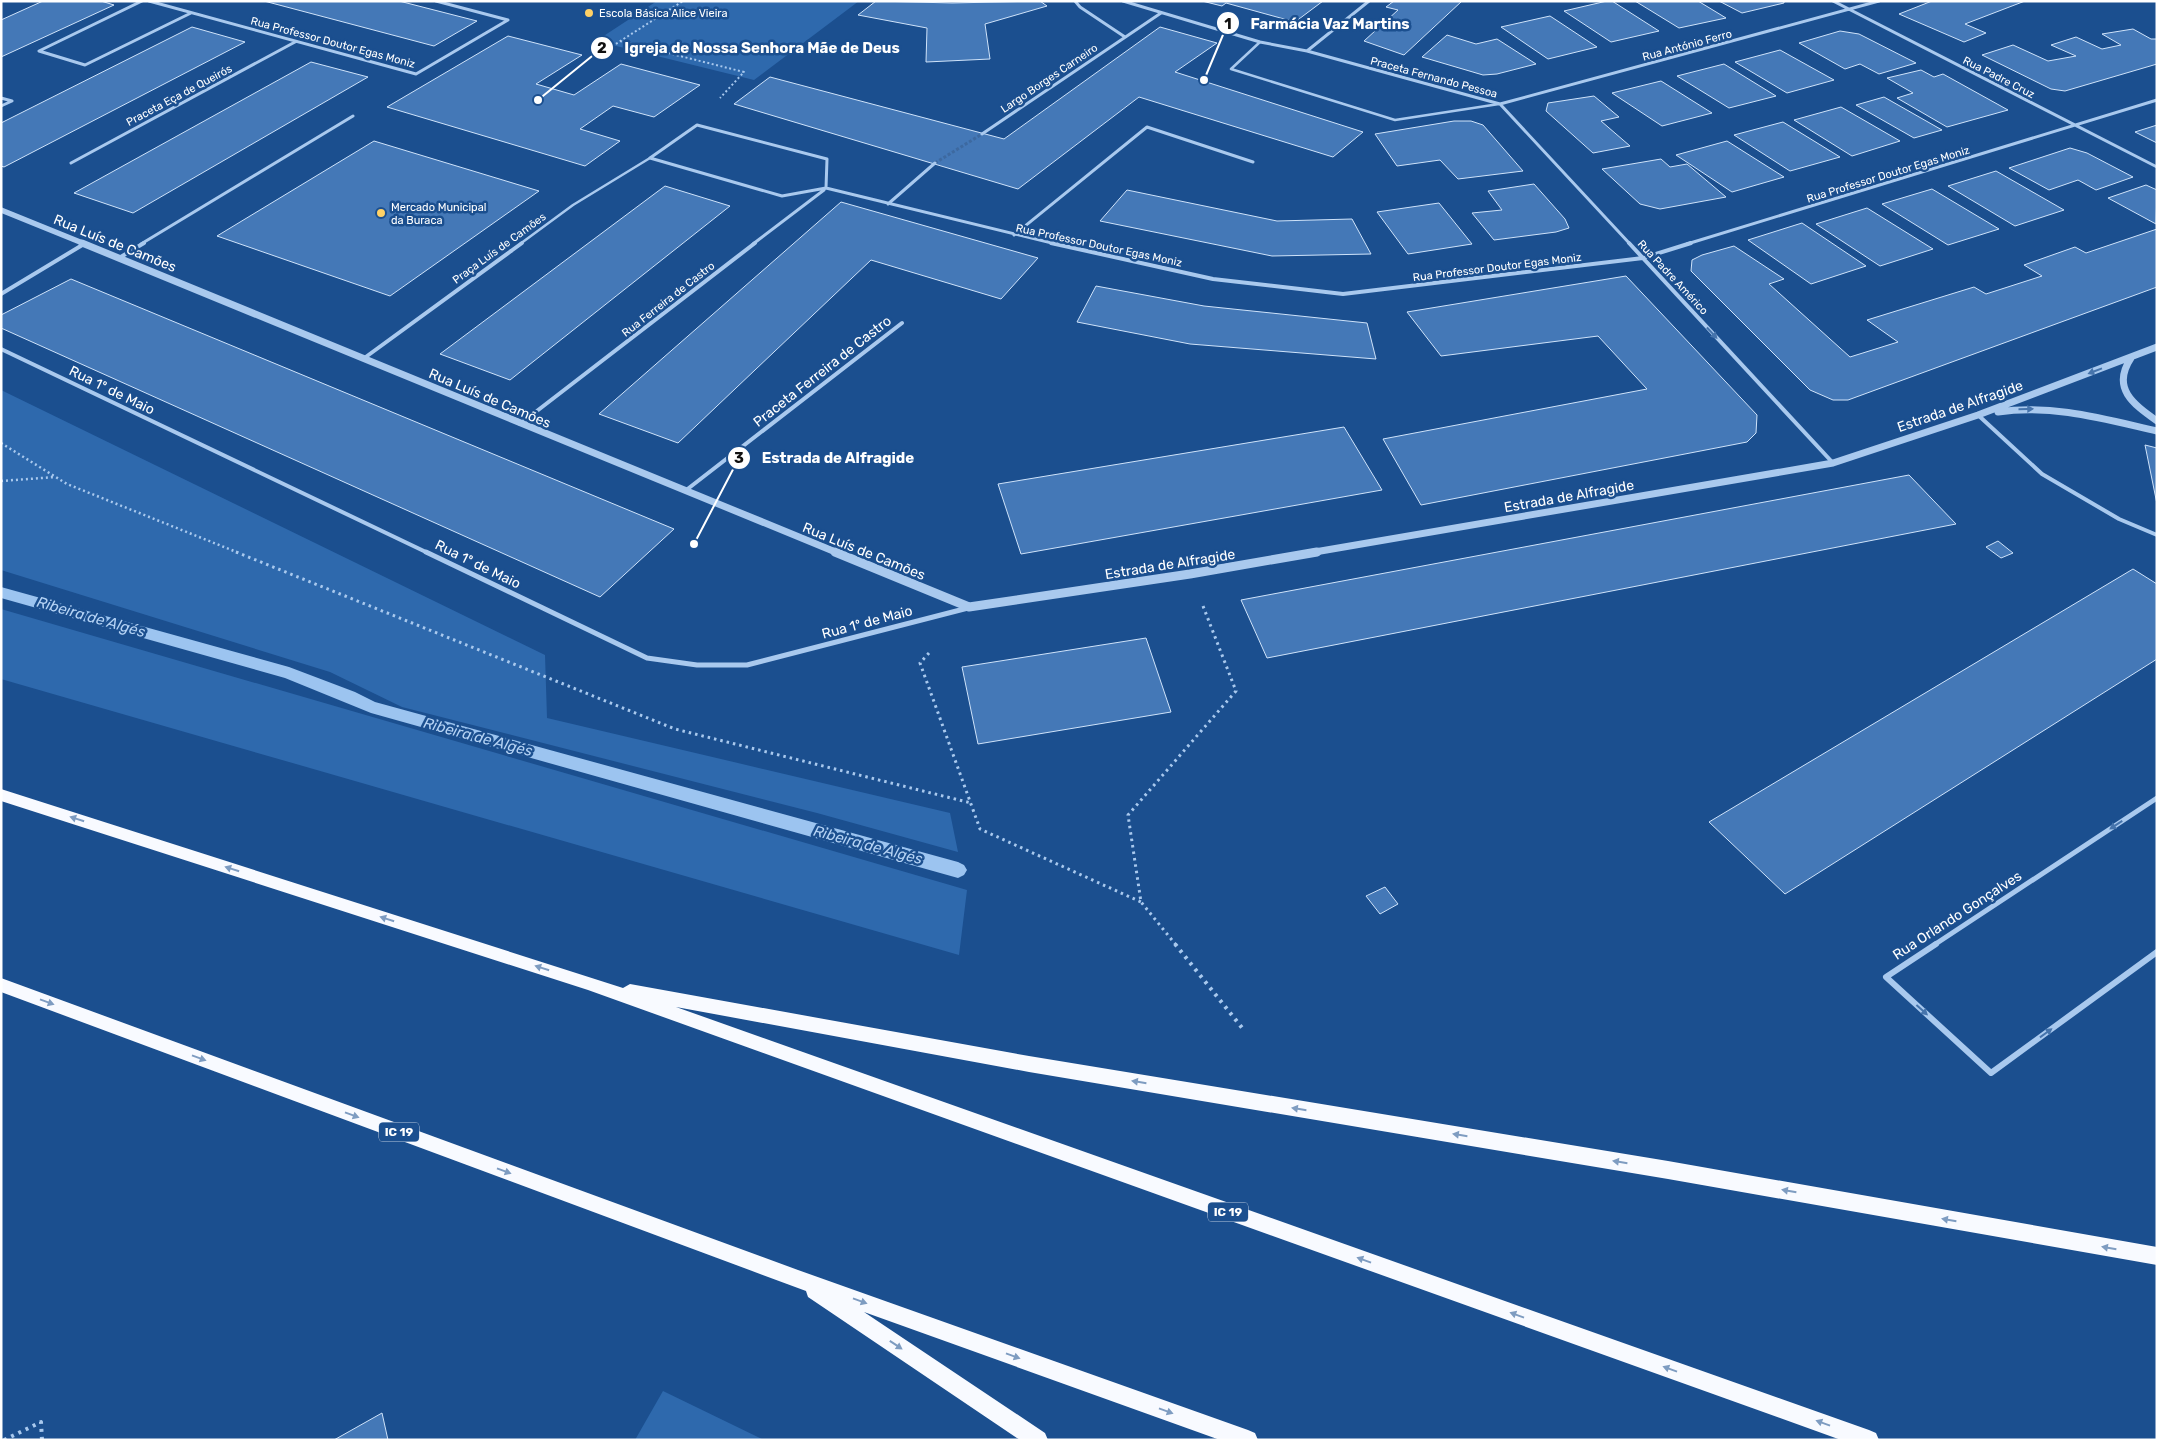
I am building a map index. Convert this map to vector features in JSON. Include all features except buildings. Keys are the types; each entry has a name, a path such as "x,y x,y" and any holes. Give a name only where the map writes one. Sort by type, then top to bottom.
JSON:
{"highway":[{"name":"IC 19","path":"1,795 588,983 1869,1440"},
{"path":"588,983 1029,1064 1668,1170 2157,1256"},
{"name":"IC 19","path":"1,986 798,1279 1248,1440"},
{"path":"798,1279 1038,1440"}],"street":[{"path":"142,1 39,51 85,65 192,13"},
{"name":"Rua Professor Doutor Egas Moniz","path":"149,1 416,74 508,20 436,1"},
{"path":"157,4 163,1"},
{"path":"1075,1 1080,7 1125,37"},
{"path":"1124,1 1260,42"},
{"path":"1307,51 1369,1"},
{"name":"Rua Padre Cruz","path":"1833,1 2157,167"},
{"name":"Rua António Ferro","path":"1500,104 1879,1"},
{"name":"Largo Borges Carneiro","path":"982,134 1161,13"},
{"name":"Praceta Eça de Queirós","path":"71,163 296,42"},
{"name":"Praceta Fernando Pessoa","path":"1260,42 1307,51 1500,104"},
{"path":"1,98 12,101 1,106"},
{"name":"Rua Professor Doutor Egas Moniz","path":"650,158 782,196 826,188 1014,235 1213,279 1343,294 1643,258 2157,100"},
{"name":"Rua Padre Américo","path":"1500,104 1832,463"},
{"path":"119,258 353,116"},
{"path":"650,158 697,125 827,160 826,188"},
{"path":"1014,235 1147,127 1253,162"},
{"name":"Praça Luís de Camões","path":"363,358 573,205 650,158"},
{"path":"888,204 935,163"},
{"name":"Rua Ferreira de Castro","path":"520,424 826,188"},
{"name":"Rua Luís de Camões","path":"1,210 969,607"},
{"path":"1,294 84,244"},
{"name":"Praceta Ferreira de Castro","path":"684,491 902,323"},
{"name":"Estrada de Alfragide","path":"969,607 1190,574 1832,463 1978,415 2157,347"},
{"name":"Rua 1º de Maio","path":"1,349 647,658 698,665 747,665 969,607"},
{"path":"2140,354 2131,358 2126,364 2122,383 2127,396 2137,406 2157,420"},
{"path":"1978,415 2005,410 2063,411 2157,431"},
{"path":"1978,415 2042,474 2119,519 2157,535"},
{"name":"Rua Orlando Gonçalves","path":"2157,798 1886,977 1991,1073 2157,952"}],"lane":[{"name":"Praceta Fernando Pessoa","path":"1260,42 1232,69 1396,120 1500,104"}],"path":[{"path":"597,56 683,1"},
{"path":"620,41 744,72 697,125"},
{"path":"1,443 67,484 675,729 971,804"},
{"path":"1,481 56,477"},
{"path":"1141,902 1128,815 1236,691 1190,574"},
{"path":"969,607 920,663 980,829 1141,902 1243,1029"},
{"path":"4,1440 41,1422 42,1440"}],"shaded area":[{"path":"657,1 859,1 754,80 596,41"},
{"path":"1,390 545,655 547,718 950,813 958,852 817,813 402,707 330,672 1,570"},
{"path":"1,609 967,890 959,955 1,679"},
{"path":"663,1391 764,1440 635,1440"}],"waterway":[{"name":"Ribeira de Algés","path":"1,592 289,673 349,696 371,707 958,870"}],"tunnel":[{"path":"935,163 982,134"}],"place":[{"name":"Escola Básica Alice Vieira","path":"589,13"},
{"name":"Farmácia Vaz Martins","path":"1204,80"},
{"name":"Igreja de Nossa Senhora Mãe de Deus","path":"538,100"},
{"name":"Mercado Municipal da Buraca","path":"381,213"},
{"name":"Estrada de Alfragide","path":"694,544"}]}
